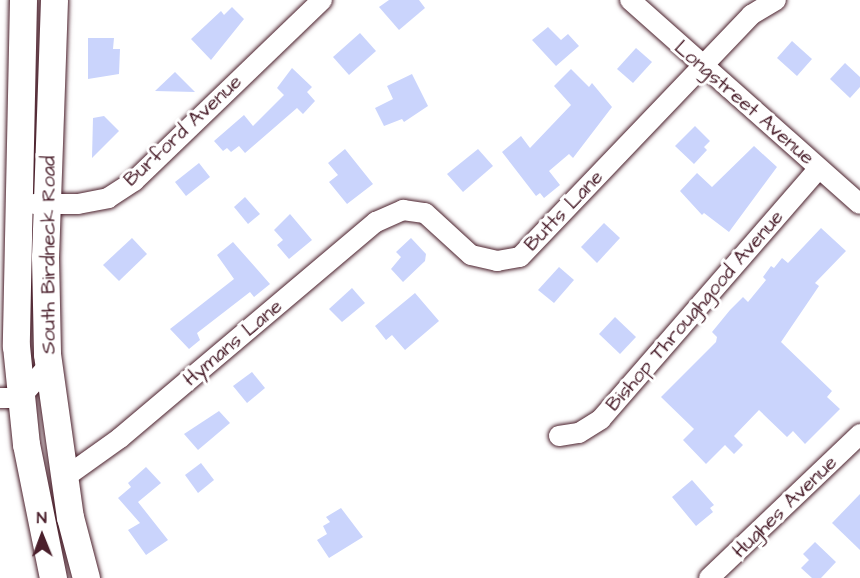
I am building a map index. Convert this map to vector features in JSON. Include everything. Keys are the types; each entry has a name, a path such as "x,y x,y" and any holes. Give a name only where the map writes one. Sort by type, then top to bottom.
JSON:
{"main road":[{"name":"South Birdneck Road","path":"23,0 9,367 10,398 53,578"},
{"name":"South Birdneck Road","path":"54,0 45,256 48,366 64,478 86,578"}],"street":[{"name":"Burford Avenue","path":"17,203 48,204 108,198 134,181 322,0"},
{"name":"Longstreet Avenue","path":"630,0 701,67 860,204"},
{"name":"Butts Lane","path":"403,210 425,213 471,255 497,261 520,257 751,15 776,0"},
{"name":"Bishop Throughgood Avenue","path":"559,436 579,433 601,419 819,168"},
{"name":"Hymans Lane","path":"64,478 120,438 376,222 403,210"},
{"path":"10,398 48,366"},
{"name":"Hughes Avenue","path":"708,578 860,435"}],"building":[{"path":"389,0 419,0 425,8 399,30 379,7"},
{"path":"232,7 244,19 211,60 191,39 221,11 224,15"},
{"path":"548,27 561,40 568,34 579,46 556,66 532,40"},
{"path":"360,33 376,51 349,75 333,57"},
{"path":"88,38 114,38 113,49 120,49 119,74 88,79"},
{"path":"792,41 812,59 797,76 777,58"},
{"path":"636,48 652,62 633,83 617,69"},
{"path":"845,63 860,77 860,87 850,98 830,79"},
{"path":"292,68 312,87 307,92 315,101 303,114 297,108 245,153 239,146 231,152 227,148 223,151 214,141 244,115 253,126 284,95 277,88"},
{"path":"571,69 589,87 592,83 612,107 573,158 569,154 549,171 560,185 544,198 540,193 536,196 502,152 521,136 530,148 571,105 554,86"},
{"path":"175,72 195,92 155,91"},
{"path":"412,74 428,106 404,122 402,119 384,126 375,108 393,99 387,86"},
{"path":"104,116 119,131 92,158 93,118"},
{"path":"695,126 710,141 704,147 707,150 694,164 675,146"},
{"path":"754,146 777,167 729,232 704,213 702,215 680,191 697,173 712,187"},
{"path":"345,149 373,184 347,204 329,182 338,175 328,163"},
{"path":"478,149 493,166 463,192 447,174"},
{"path":"199,163 210,177 186,196 175,182"},
{"path":"245,197 260,214 248,224 234,207"},
{"path":"290,214 312,240 289,259 277,245 283,240 274,230"},
{"path":"604,223 620,238 597,263 581,247"},
{"path":"821,228 846,251 815,283 819,286 781,342 832,391 827,397 840,409 805,444 793,431 787,437 759,410 734,436 743,445 734,454 725,445 706,464 683,440 694,429 661,397 716,342 717,337 712,332 743,297 748,302 766,280 763,277 771,266 774,268 782,258 788,263"},
{"path":"132,238 147,254 119,281 103,265"},
{"path":"411,238 426,254 425,261 403,282 391,269 401,257 396,252"},
{"path":"233,242 270,284 254,297 250,292 197,333 200,340 189,349 170,329 234,279 217,255"},
{"path":"559,267 574,280 554,303 538,290"},
{"path":"352,288 365,303 342,322 329,309"},
{"path":"415,293 439,321 405,350 392,335 386,340 375,326"},
{"path":"615,317 636,337 620,354 599,334"},
{"path":"252,372 265,388 247,403 233,386"},
{"path":"219,411 230,423 198,450 184,434"},
{"path":"201,463 214,480 198,493 185,475"},
{"path":"146,467 161,483 138,502 168,540 146,555 128,530 140,523 118,498 131,487 128,483"},
{"path":"692,480 714,505 710,508 713,512 696,526 672,497"},
{"path":"860,494 860,550 832,523"},
{"path":"341,508 363,537 329,558 317,540 327,534 323,526 330,522 326,517"},
{"path":"815,542 836,562 821,578 812,578 801,568 809,560 803,554"}]}
